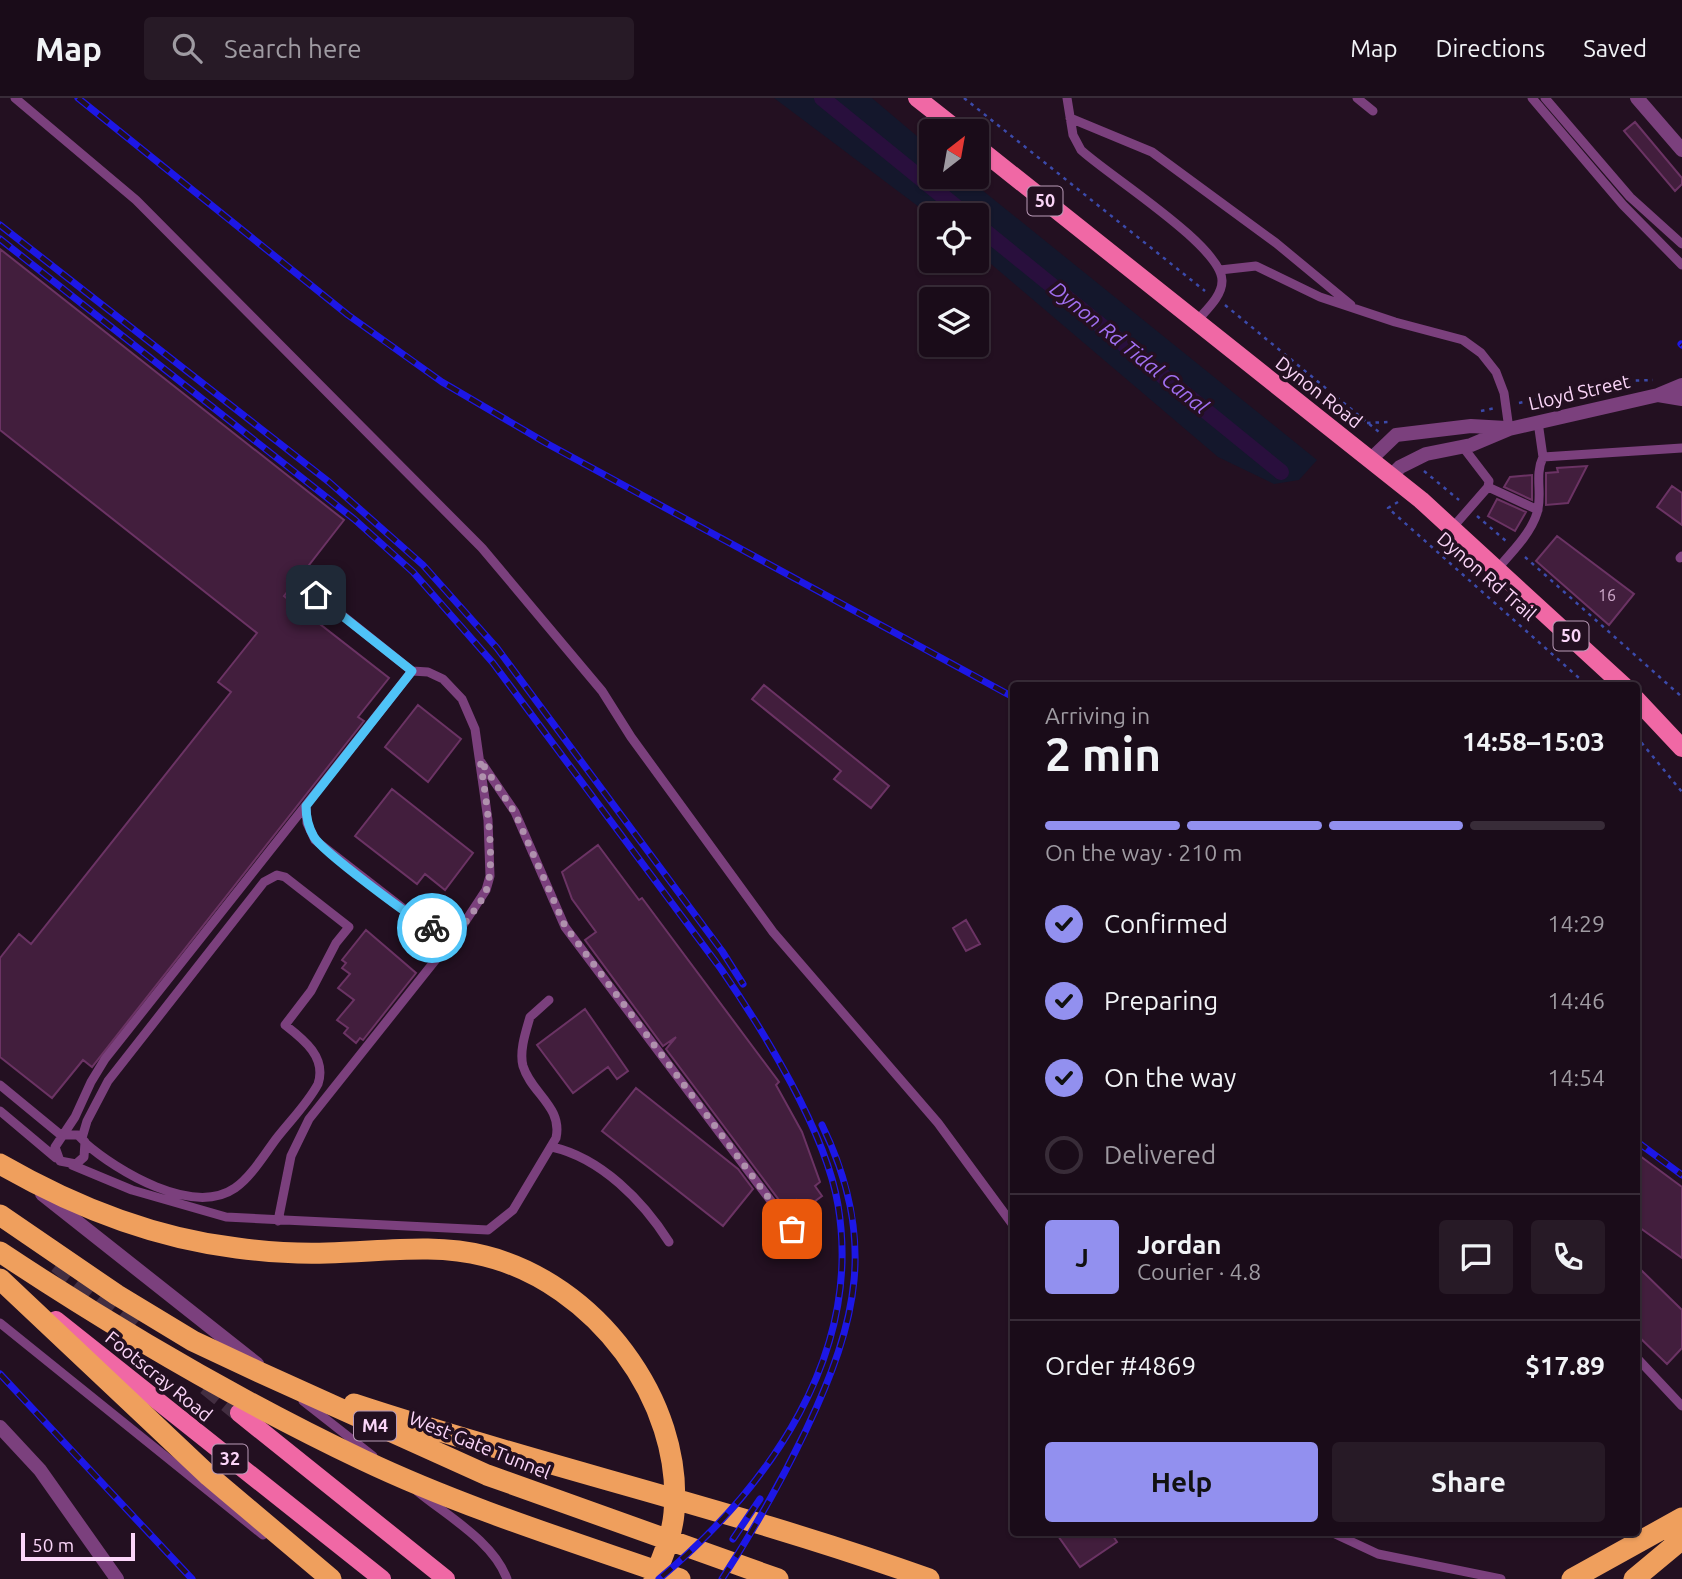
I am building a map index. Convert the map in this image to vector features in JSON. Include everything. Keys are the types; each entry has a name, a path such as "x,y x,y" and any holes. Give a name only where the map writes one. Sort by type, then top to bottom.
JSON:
{"highway":[{"path":"0,1162 77,1204 174,1236 236,1248 277,1251 453,1251 486,1256 512,1265 566,1294 605,1330 628,1357 648,1390 662,1424 670,1455 674,1510 671,1533 654,1579"},
{"name":"West Gate Tunnel","path":"0,1215 117,1295 193,1341 259,1373 487,1475 778,1579"},
{"name":"M4","path":"0,1252 148,1346 363,1460 473,1505 680,1579"},
{"path":"0,1279 209,1476 331,1579"},
{"path":"259,1373 577,1474 673,1498 853,1552 929,1579"},
{"path":"1572,1579 1682,1518"},
{"path":"1634,1579 1682,1539"}],"main road":[{"path":"917,98 944,119"},
{"name":"Dynon Road","path":"989,156 1453,527 1619,682"},
{"path":"1640,703 1682,748"},
{"name":"Footscray Road","path":"43,1309 382,1579"},
{"name":"Footscray Road","path":"239,1413 446,1579"}],"street":[{"path":"1637,98 1682,150"},
{"name":"Lloyd Street","path":"1391,476 1412,459 1463,447 1509,429 1658,395 1682,385"},
{"name":"Lloyd Street","path":"1658,395 1682,399"},
{"name":"Lloyd Street","path":"1371,459 1396,435 1471,426 1509,429"},
{"path":"0,1162 303,1401"},
{"path":"0,1427 40,1470 117,1579"}],"lane":[{"path":"15,98 136,200 490,557 602,691 631,737 773,932 938,1124 1010,1221"},
{"path":"1067,98 1073,135 1083,152 1196,240 1220,270 1222,285 1196,322"},
{"path":"1357,98 1373,111"},
{"path":"1532,98 1623,205 1682,265"},
{"path":"1545,98 1630,197 1682,244"},
{"path":"1070,118 1152,152 1276,243 1358,310"},
{"path":"1220,270 1256,267 1306,292 1358,310 1447,334 1475,348 1499,378 1509,429"},
{"path":"1498,568 1515,549 1538,510 1537,472 1543,457 1538,422"},
{"path":"1453,527 1488,487 1489,481 1463,447"},
{"path":"1543,457 1682,448"},
{"path":"1488,487 1538,510"},
{"path":"278,1221 291,1156 309,1119 479,904 490,876 488,820 480,760 475,729 462,699 443,679 428,672 412,671 297,579"},
{"path":"60,1161 55,1147 106,1059 412,671"},
{"path":"480,760 515,813 565,926 792,1229"},
{"path":"306,806 307,823 315,840 396,905 426,926 446,933 461,928"},
{"path":"0,1085 63,1135 74,1133 84,1140 137,1178 176,1194 205,1198 221,1195 241,1183 318,1084 320,1068 317,1057 310,1046 285,1025 311,991 336,943 349,927 285,877 270,877 108,1081 87,1121 84,1140 84,1157 71,1165"},
{"path":"0,1111 60,1161 132,1190 226,1217 488,1230 513,1210 552,1147 559,1124 552,1109 532,1086 522,1063 530,1017 550,1000"},
{"path":"552,1147 569,1151 598,1169 649,1211 669,1242"},
{"path":"0,1323 319,1579"},
{"path":"1640,1361 1682,1406"},
{"path":"303,1401 465,1529 495,1558 507,1579"},
{"path":"1339,1536 1378,1554 1501,1579"}],"path":[{"path":"964,98 1367,423"},
{"path":"1530,401 1647,379"},
{"path":"1433,479 1682,697"},
{"name":"Dynon Rd Trail","path":"1412,493 1388,508 1584,682"},
{"path":"1640,741 1682,792"}],"shaded area":[{"path":"774,98 872,98 919,138 919,189 981,189 1317,460 1299,480 1274,484 1218,457 989,262 989,203 919,203 919,207"}],"building":[{"path":"1635,122 1682,178 1682,184 1675,191 1624,131"},
{"path":"0,249 344,520 302,574 291,575 293,585 284,596 389,678 358,717 364,721 92,1067 83,1060 52,1098 0,1057 0,958 19,934 31,944 231,692 218,682 257,633 0,430"},
{"path":"1587,466 1568,503 1546,505 1546,473 1558,472 1557,468"},
{"path":"1532,475 1532,500 1504,487 1510,477"},
{"path":"1672,486 1682,493 1682,525 1657,507"},
{"path":"1497,499 1526,512 1515,531 1488,516"},
{"path":"1557,536 1634,594 1609,625 1536,561"},
{"path":"764,685 889,786 871,808 834,779 841,771 752,699"},
{"path":"418,705 461,739 428,782 385,747"},
{"path":"392,789 473,853 445,890 425,874 417,884 355,836"},
{"path":"598,845 639,900 642,898 779,1082 776,1085 802,1132 820,1182 815,1186 822,1196 803,1210 796,1200 785,1208 666,1049 676,1037 663,1046 585,940 596,932 572,899 562,872"},
{"path":"966,920 980,944 966,951 953,928"},
{"path":"366,930 416,973 363,1040 360,1038 356,1043 344,1033 348,1028 337,1020 354,1000 338,988 350,974 342,968 346,963 342,960"},
{"path":"585,1009 628,1071 617,1079 608,1067 573,1093 537,1045"},
{"path":"636,1088 738,1169 753,1189 723,1226 602,1131"},
{"path":"1640,1156 1682,1187 1682,1258 1640,1228"},
{"path":"1640,1269 1682,1310 1682,1348 1667,1364 1640,1338"},
{"path":"1058,1536 1113,1536 1117,1542 1080,1567"}],"waterway":[{"name":"Dynon Rd Tidal Canal","path":"822,98 951,203"},
{"name":"Dynon Rd Tidal Canal","path":"989,235 1281,472"}],"tunnel":[{"path":"57,1264 138,1331"},
{"path":"206,1386 239,1413"}],"railway":[{"path":"78,98 348,315 442,382 546,443 1010,695"},
{"path":"0,225 329,482 423,565 497,648 722,951 743,984"},
{"path":"0,239 354,519 413,572 493,663 721,969 773,1051 807,1114 821,1146 838,1205 842,1260 836,1314 821,1365 799,1414 771,1460 737,1503 699,1543 659,1579"},
{"path":"722,1579 766,1506 806,1430 824,1390 848,1316 854,1279 855,1243 850,1205 839,1166 822,1125"},
{"path":"1640,1144 1682,1175"},
{"path":"0,1374 192,1579"},
{"path":"733,1539 760,1499"}],"way so far":[{"path":"432,928 446,933 461,928 479,904 490,876 488,820 480,760 496,780 515,813 565,926 792,1229"}],"route":[{"path":"316,595 412,671 306,806 307,823 315,840 396,905 432,928"}]}
